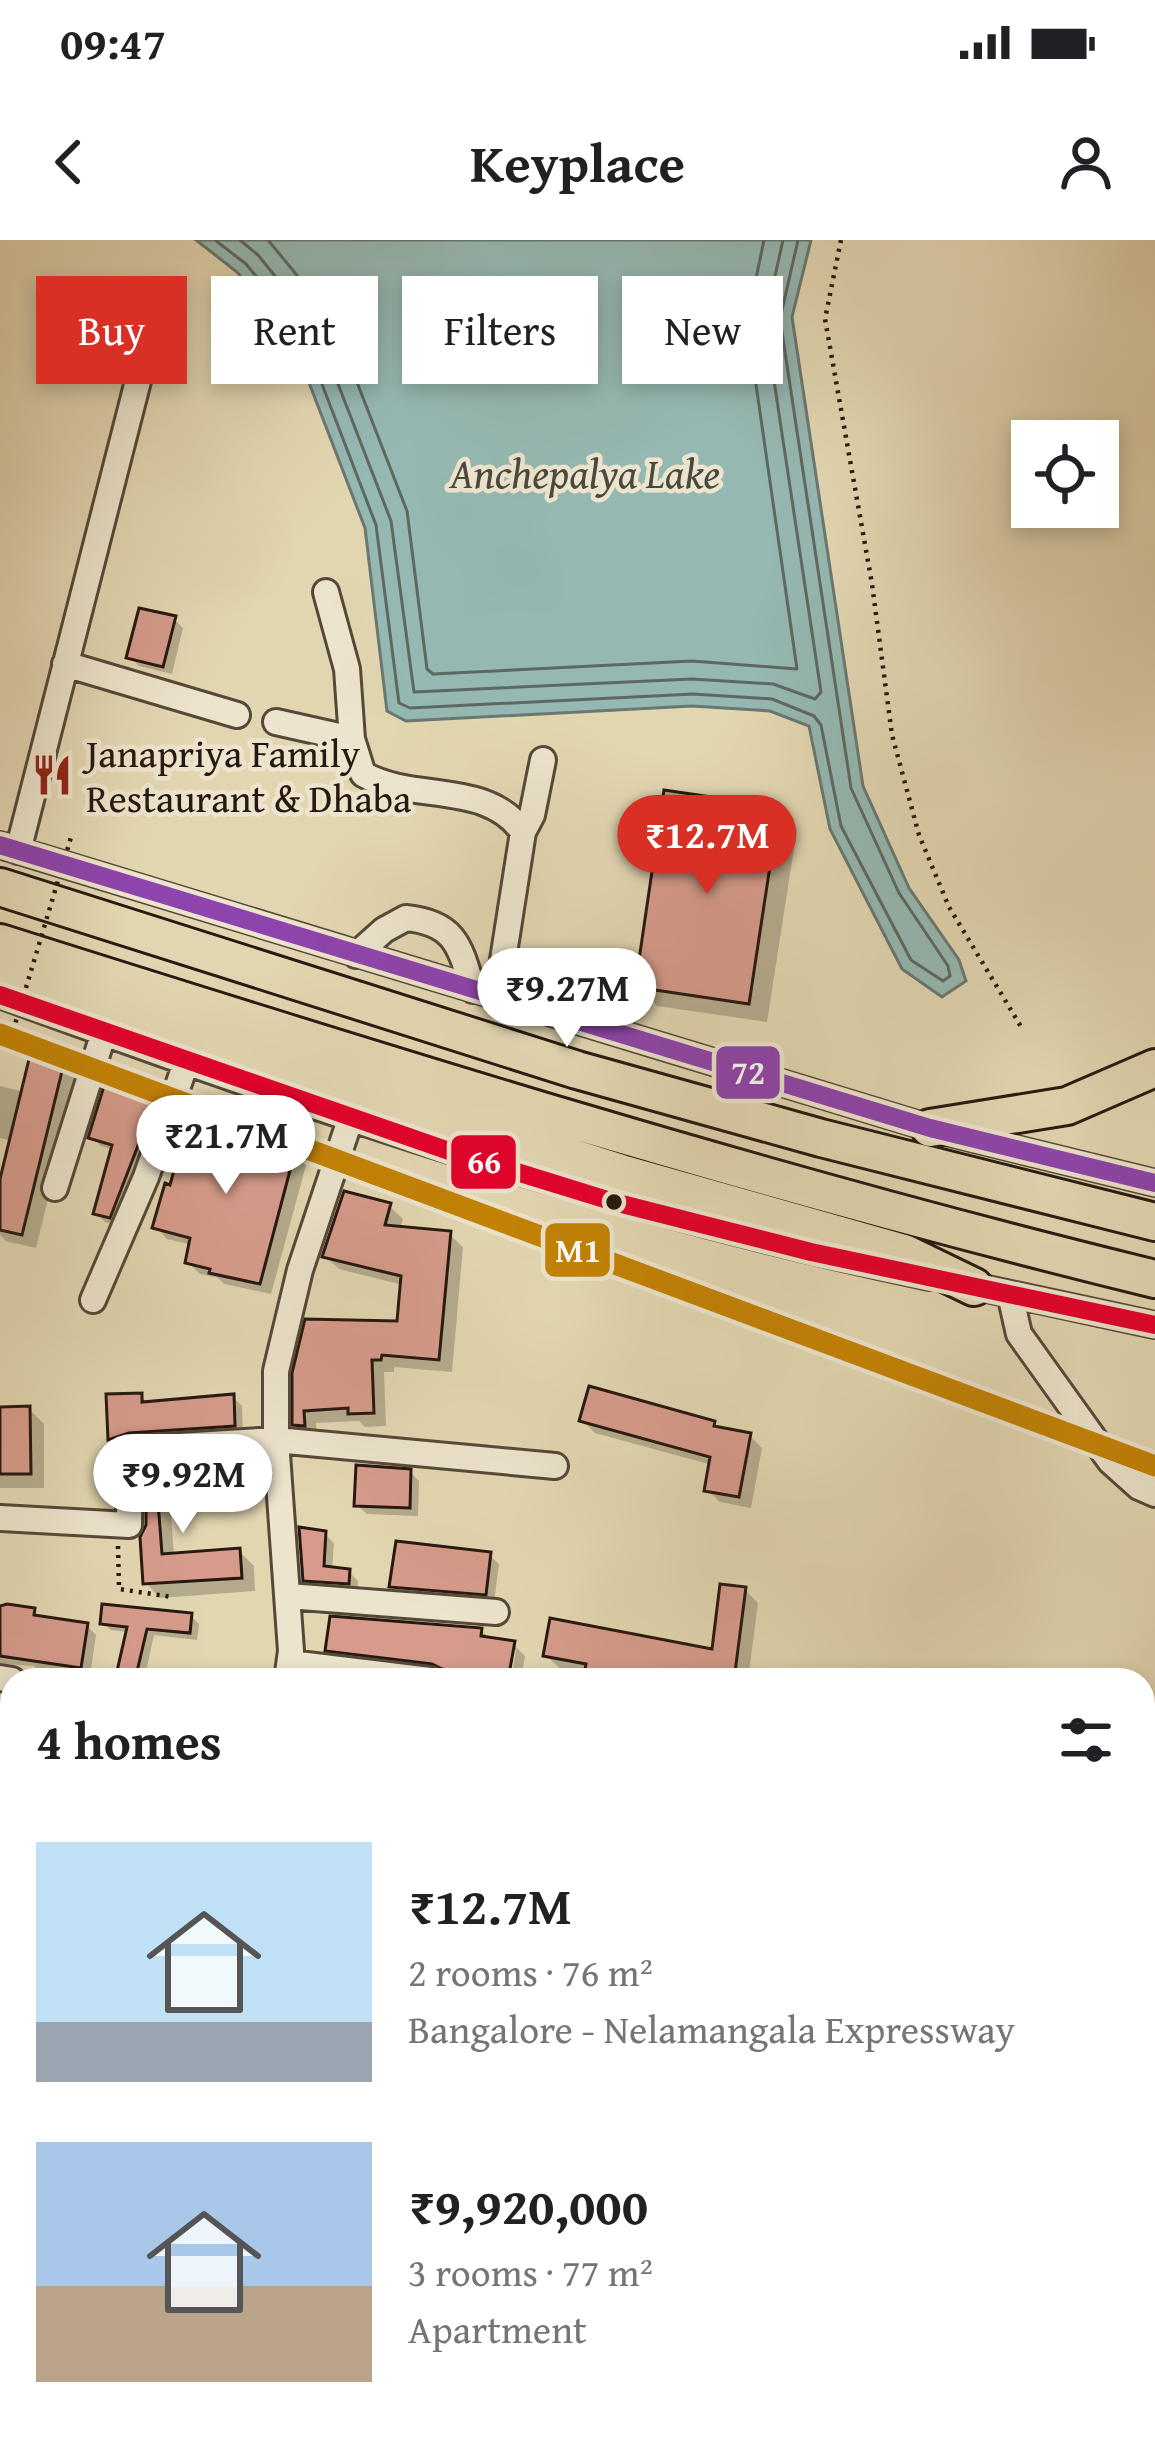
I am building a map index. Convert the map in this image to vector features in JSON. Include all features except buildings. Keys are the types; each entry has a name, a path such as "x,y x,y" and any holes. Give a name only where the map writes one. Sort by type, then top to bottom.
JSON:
{"highway":[{"path":"0,887 577,1070 820,1138 1155,1222"},
{"path":"0,943 524,1108 945,1228 1155,1280"},
{"path":"0,964 83,1002 598,1166 904,1252 974,1286"},
{"path":"930,1128 1067,1106 1155,1068"}],"street":[{"path":"136,384 65,664 9,848 930,1128 1155,1183"},
{"path":"326,592 347,669 357,764 372,779 501,807 524,832"},
{"path":"65,664 237,715"},
{"path":"276,722 352,739"},
{"path":"485,994 543,760"},
{"path":"356,955 406,918 428,922 454,938 485,994"},
{"path":"0,995 614,1202 811,1252 1155,1325"},
{"path":"55,1188 104,1032"},
{"path":"93,1300 146,1177 187,1060"},
{"path":"289,1668 276,1440 277,1371 300,1270 351,1117"},
{"path":"1010,1294 1018,1334 1110,1461 1139,1487 1155,1494"},
{"path":"0,1518 129,1525 130,1449 276,1440 555,1466"},
{"path":"288,1596 496,1612"}],"path":[{"path":"841,240 825,319 872,584 892,735 919,835 949,907 1023,1030"},
{"path":"13,1031 72,834"},
{"path":"118,1524 119,1589 172,1597"}],"water":[{"name":"Anchepalya Lake","path":"196,240 811,240 792,317 863,786 909,888 959,960 966,981 942,997 902,969 830,829 809,726 770,711 692,706 406,721 387,711 365,528 310,384 378,384 378,276 240,276"}],"transit line":[{"name":"72","path":"0,845 930,1128 1155,1183"},
{"name":"66","path":"0,995 452,1152 614,1202 811,1252 1155,1325"},
{"name":"M1","path":"0,1034 1155,1466"}],"place":[{"name":"Janapriya Family Restaurant & Dhaba","path":"52,775"}]}
